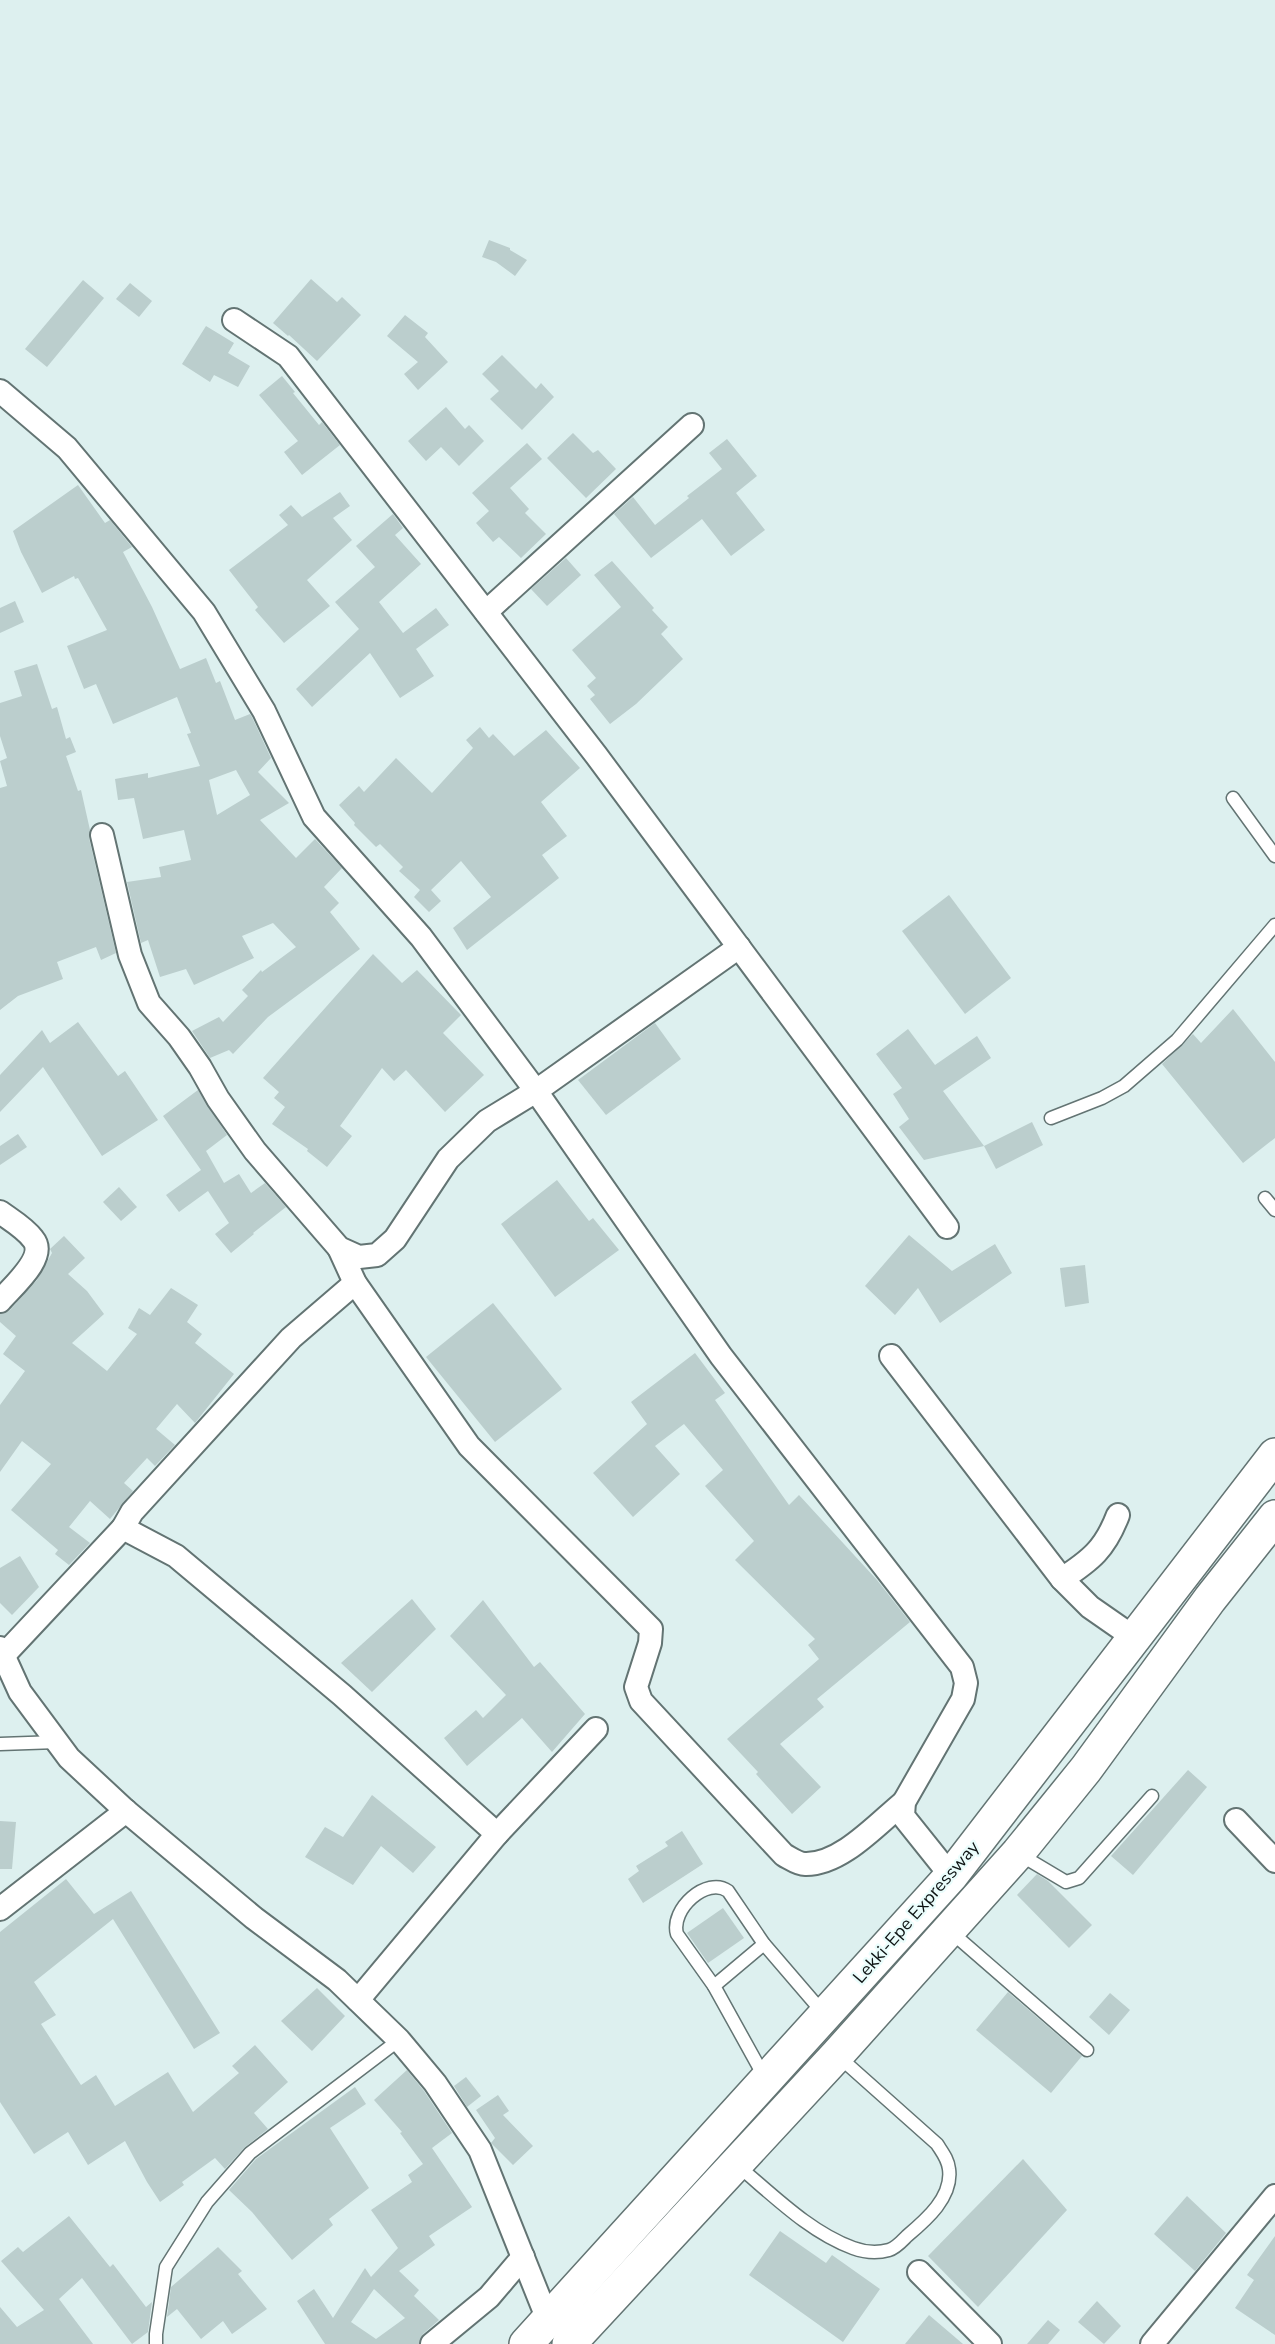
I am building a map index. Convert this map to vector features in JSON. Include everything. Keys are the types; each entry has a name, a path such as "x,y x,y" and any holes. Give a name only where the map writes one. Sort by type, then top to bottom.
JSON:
{"highway":[{"name":"Lekki-Epe Expressway","path":"558,2332 766,2080 951,1876 1275,1455"},
{"name":"Lekki-Epe Expressway","path":"526,2344 558,2332 736,2164 837,2055 1018,1853 1086,1769 1210,1599 1269,1524"}],"street":[{"path":"234,320 288,356 596,755 947,1227"},
{"path":"0,391 67,448 204,612 264,711 314,817 421,937 536,1091 721,1356 962,1667 966,1683 963,1700 904,1802 840,1855 823,1863 803,1864 784,1855 641,1701 636,1687 650,1643 651,1629 469,1446 355,1283 339,1248 255,1151 218,1099 195,1059 149,1003 130,955 102,835"},
{"path":"486,612 692,425"},
{"path":"339,1248 359,1257 377,1255 395,1239 448,1159 487,1121 536,1091 739,947"},
{"path":"0,1212 34,1240 39,1250 36,1259 0,1301"},
{"path":"355,1283 291,1338 132,1512 123,1528 2,1652 20,1692 69,1758 126,1810 254,1918 337,1980 399,2040 435,2083 480,2150 523,2257 558,2332"},
{"path":"891,1356 1062,1579 1090,1606 1136,1638"},
{"path":"1062,1579 1090,1560 1110,1536 1118,1515"},
{"path":"123,1528 177,1556 342,1695 497,1834"},
{"path":"358,2000 497,1834 596,1729"},
{"path":"904,1802 903,1816 951,1876"},
{"path":"0,1909 126,1810"},
{"path":"1236,1820 1275,1861"},
{"path":"1152,2344 1275,2196"},
{"path":"432,2344 469,2316 489,2297 523,2257"},
{"path":"919,2272 990,2344"}],"lane":[{"path":"1233,798 1275,856"},
{"path":"1051,1118 1102,1098 1124,1086 1177,1040 1275,925"},
{"path":"1266,1198 1275,1210"},
{"path":"0,1744 57,1742"},
{"path":"1018,1853 1066,1882 1079,1878 1152,1796"},
{"path":"766,2080 714,1986 676,1929 680,1912 692,1896 713,1887 722,1887 728,1891 764,1944 826,2016"},
{"path":"949,1931 1087,2050"},
{"path":"714,1986 764,1944"},
{"path":"156,2344 166,2267 207,2202 250,2153 399,2040"},
{"path":"736,2164 799,2216 832,2238 854,2248 872,2252 892,2250 939,2205 948,2184 949,2169 946,2157 937,2144 837,2055"}],"building":[{"path":"489,240 510,248 527,260 515,276 496,262 482,257"},
{"path":"311,279 337,302 342,297 361,315 317,361 273,323"},
{"path":"83,280 104,298 47,367 25,349"},
{"path":"130,283 152,301 139,317 116,299"},
{"path":"405,315 428,333 425,337 448,362 418,390 404,374 418,362 387,336"},
{"path":"206,326 234,343 228,353 250,366 238,387 214,375 210,382 182,364"},
{"path":"502,355 536,389 541,383 554,397 522,430 490,399 499,391 482,374"},
{"path":"282,376 319,425 322,422 340,445 302,475 284,452 298,441 259,395"},
{"path":"446,407 465,429 469,425 484,441 459,466 441,447 426,461 408,441"},
{"path":"573,433 593,453 598,450 616,469 586,498 547,458"},
{"path":"727,439 757,476 736,493 765,530 731,556 702,519 651,558 614,514 633,497 655,525 722,469 709,453"},
{"path":"527,443 542,459 510,488 529,509 525,513 546,534 521,558 499,537 493,542 476,523 489,511 472,493"},
{"path":"78,485 105,523 110,520 132,547 123,552 152,607 180,669 206,658 216,683 220,681 235,720 250,714 252,717 271,758 258,772 289,803 260,820 296,858 315,839 342,868 324,887 339,903 330,912 360,949 268,1017 233,1054 229,1050 210,1058 192,1031 219,1017 223,1022 248,996 242,990 261,970 262,972 296,947 273,923 242,936 254,958 194,985 186,969 160,977 148,940 141,943 127,882 161,877 159,867 191,860 184,830 143,839 134,798 118,800 115,779 148,773 148,778 200,766 187,734 191,733 177,697 113,724 96,684 84,689 67,646 107,630 78,578 75,579 74,576 42,593 13,531","holes":["236,770 250,795 217,815 209,780"]},
{"path":"340,492 350,506 333,518 352,540 307,580 330,606 284,643 255,610 258,607 229,570 288,525 279,515 291,505 302,517"},
{"path":"393,514 403,528 395,535 421,564 379,602 403,633 436,608 449,625 416,649 434,676 400,698 370,653 312,707 296,689 359,629 335,602 375,567 356,546"},
{"path":"566,558 581,575 547,606 531,589"},
{"path":"612,561 668,627 661,634 683,659 636,704 610,724 590,699 595,695 587,686 596,678 572,650 621,607 594,575"},
{"path":"15,601 24,622 0,633 0,608"},
{"path":"37,664 52,709 57,707 66,739 70,737 76,752 66,756 78,791 81,790 90,830 89,838 116,953 101,960 96,947 57,962 63,979 18,996 0,1010 0,788 7,786 0,761 7,758 0,736 0,703 22,696 14,671"},
{"path":"480,727 489,738 493,734 514,756 546,730 580,768 541,802 567,836 542,855 559,878 467,950 453,928 491,897 461,861 431,890 441,901 429,912 414,897 420,890 399,871 403,867 380,844 376,847 354,825 355,823 339,805 359,786 364,792 396,758 432,793 473,748 466,740"},
{"path":"949,895 1011,978 965,1014 902,931"},
{"path":"373,954 402,983 417,970 461,1015 443,1033 484,1075 445,1112 406,1070 394,1081 382,1068 340,1126 352,1136 327,1167 307,1151 308,1149 272,1124 285,1107 274,1098 279,1092 263,1078"},
{"path":"1233,1009 1275,1062 1275,1138 1243,1163 1162,1064 1193,1034 1201,1043"},
{"path":"78,1022 118,1076 125,1071 158,1120 102,1156 43,1067 0,1112 0,1075 42,1030 50,1043"},
{"path":"655,1023 681,1059 606,1115 578,1080"},
{"path":"908,1029 935,1065 977,1036 991,1058 943,1091 984,1146 924,1160 899,1127 909,1119 893,1094 902,1088 876,1054"},
{"path":"198,1090 227,1135 206,1151 224,1183 239,1174 251,1193 265,1183 286,1207 231,1253 215,1234 229,1223 208,1191 179,1212 166,1195 201,1170 163,1116"},
{"path":"1032,1122 1043,1145 996,1169 984,1146"},
{"path":"18,1134 27,1147 0,1165 0,1146"},
{"path":"557,1180 589,1221 593,1218 619,1250 555,1297 501,1224"},
{"path":"119,1187 137,1207 121,1221 103,1202"},
{"path":"909,1235 952,1271 995,1244 1012,1273 940,1323 918,1288 895,1315 865,1286"},
{"path":"64,1236 85,1258 68,1274 87,1291 104,1314 72,1343 107,1371 137,1334 128,1328 139,1308 150,1315 171,1288 198,1305 187,1322 202,1334 195,1343 234,1374 195,1423 177,1404 156,1429 175,1445 155,1466 147,1458 124,1483 133,1491 110,1519 90,1501 69,1527 90,1543 69,1565 55,1554 58,1550 11,1510 51,1464 22,1441 0,1472 0,1405 25,1371 3,1354 16,1336 0,1322 0,1314 10,1310 37,1280 52,1253 50,1249"},
{"path":"1085,1265 1089,1303 1065,1307 1060,1268"},
{"path":"493,1303 562,1389 495,1442 426,1357"},
{"path":"695,1353 725,1393 715,1400 789,1505 799,1495 877,1580 910,1622 817,1699 824,1707 780,1744 821,1787 792,1814 756,1774 758,1772 727,1739 819,1659 808,1645 815,1639 735,1560 754,1541 705,1486 723,1470 684,1424 655,1446 680,1474 633,1517 593,1473 647,1424 631,1402"},
{"path":"20,1556 39,1587 12,1615 0,1603 0,1568"},
{"path":"412,1599 436,1629 372,1692 341,1663"},
{"path":"483,1600 534,1667 540,1662 585,1714 552,1752 522,1718 467,1766 444,1738 476,1710 483,1718 506,1695 450,1636"},
{"path":"1188,1770 1207,1787 1133,1875 1111,1856"},
{"path":"372,1795 436,1847 413,1873 381,1846 353,1885 305,1857 325,1827 343,1837"},
{"path":"0,1821 16,1822 12,1869 0,1869"},
{"path":"682,1831 703,1864 643,1903 628,1879 639,1871 636,1866 668,1846 665,1842"},
{"path":"1037,1874 1048,1881 1092,1925 1069,1948 1017,1895"},
{"path":"66,1879 94,1914 131,1891 220,2033 194,2049 113,1919 34,1982 56,2015 41,2024 81,2085 96,2075 115,2106 168,2072 193,2112 239,2073 232,2066 255,2045 288,2082 254,2113 268,2129 245,2147 225,2169 215,2158 182,2182 184,2185 160,2202 125,2141 88,2165 68,2132 34,2154 0,2102 0,1932"},
{"path":"723,1908 744,1938 708,1963 687,1933"},
{"path":"317,1988 345,2016 312,2051 281,2021"},
{"path":"1008,1992 1082,2056 1051,2093 976,2030"},
{"path":"1110,1993 1130,2010 1109,2035 1089,2017"},
{"path":"407,2070 452,2133 432,2148 472,2207 429,2236 435,2245 399,2271 419,2290 414,2296 439,2320 423,2334 419,2344 325,2344 297,2301 314,2289 333,2318 365,2268 371,2277 398,2248 371,2210 412,2182 408,2175 423,2164 400,2133 402,2132 374,2100","holes":["374,2289 405,2318 376,2339 351,2322"]},
{"path":"466,2077 481,2096 467,2107 454,2086"},
{"path":"355,2087 366,2104 330,2128 369,2188 329,2219 333,2225 292,2260 252,2212 229,2190 256,2159"},
{"path":"498,2095 509,2111 503,2115 533,2146 513,2165 491,2143 495,2138 476,2110"},
{"path":"1023,2159 1067,2210 978,2307 928,2256"},
{"path":"1187,2196 1226,2233 1195,2271 1154,2234"},
{"path":"69,2216 110,2267 113,2264 146,2307 152,2302 148,2332 132,2344 82,2278 59,2299 93,2344 0,2344 0,2307 17,2327 44,2310 1,2261 18,2247 23,2252"},
{"path":"780,2231 826,2263 832,2255 880,2289 843,2342 749,2275"},
{"path":"1275,2236 1275,2335 1235,2308 1254,2280 1247,2275"},
{"path":"218,2247 242,2271 238,2274 267,2309 232,2334 223,2321 201,2339 177,2309 167,2317 171,2287"},
{"path":"1097,2301 1121,2326 1104,2344 1078,2322"},
{"path":"929,2315 963,2344 905,2344"},
{"path":"1048,2320 1060,2330 1048,2344 1027,2344"}]}
